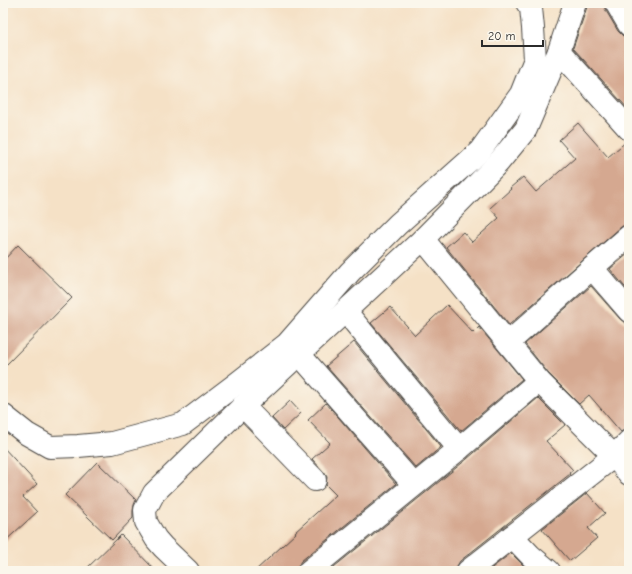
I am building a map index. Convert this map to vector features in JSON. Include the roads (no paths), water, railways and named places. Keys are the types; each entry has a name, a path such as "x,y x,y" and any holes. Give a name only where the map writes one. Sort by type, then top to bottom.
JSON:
{"street":[{"path":"3,415 27,434 50,447 78,446 112,442 183,424 287,344 350,272 398,224 480,151 521,94 535,59 531,8 527,3"},
{"path":"188,571 156,539 146,522 144,510 154,493 243,406 423,239 498,163 526,129 559,51 575,3"},
{"path":"616,3 629,25"},
{"path":"559,51 629,129"},
{"path":"508,343 629,236"},
{"path":"423,239 539,381 621,448 629,474"},
{"path":"592,268 629,312"},
{"path":"346,312 458,449"},
{"path":"299,354 414,485"},
{"path":"309,571 539,381"},
{"path":"243,406 315,480"},
{"path":"468,571 621,448"},
{"path":"512,536 531,556 549,571"}]}
